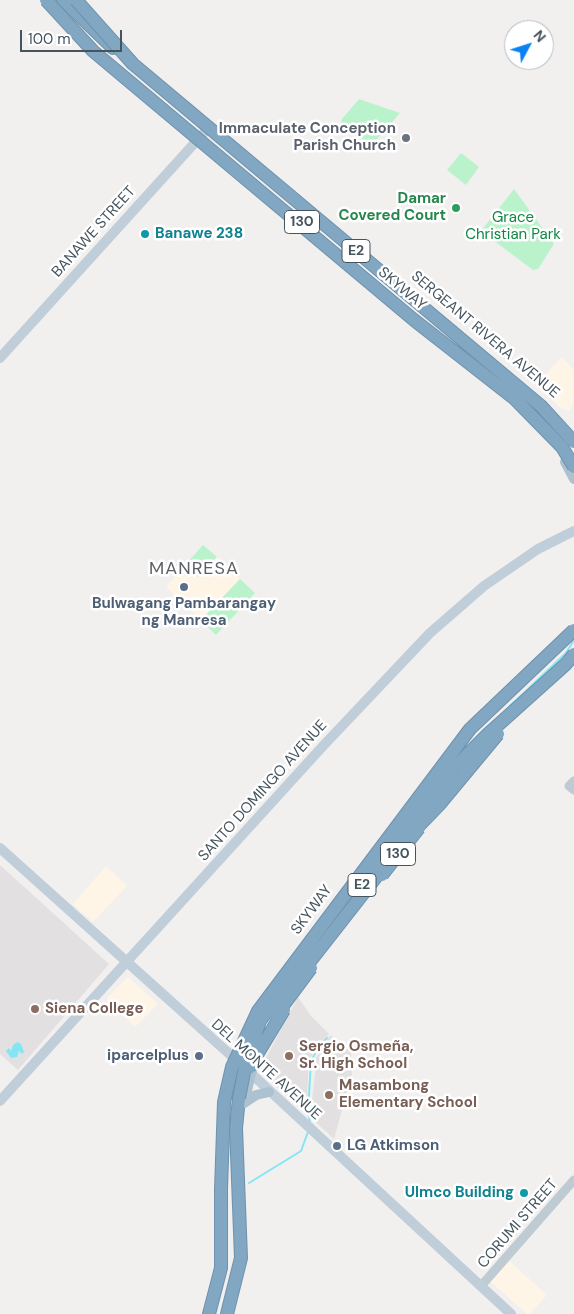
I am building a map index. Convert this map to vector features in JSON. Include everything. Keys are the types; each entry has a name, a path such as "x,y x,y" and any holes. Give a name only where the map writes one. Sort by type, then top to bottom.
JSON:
{"highway":[{"name":"SKYWAY","path":"48,0 100,56 414,320 515,399 562,447 574,467"},
{"name":"SKYWAY","path":"65,0 103,40 541,406 574,442"},
{"name":"SKYWAY","path":"76,0 133,64"},
{"name":"SKYWAY","path":"209,1314 221,1268 221,1130 224,1102 236,1058 263,1003 465,736 492,706 574,629"},
{"name":"SKYWAY","path":"228,1314 241,1258 236,1128 246,1062 260,1021 327,930 453,769 574,655"},
{"name":"SKYWAY","path":"241,1100 248,1070 270,1017 286,994 403,842 439,805 526,699"},
{"name":"SKYWAY","path":"224,1102 262,1034 456,781 492,706"}],"main road":[{"name":"130","path":"48,0 95,49 514,404 548,437 574,479"},
{"name":"SERGEANT RIVERA AVENUE","path":"65,0 120,51 538,396 574,434"},
{"name":"SERGEANT RIVERA AVENUE","path":"81,0 120,51"},
{"name":"BANAWE STREET","path":"2,351 210,126"},
{"name":"SANTO DOMINGO AVENUE","path":"0,1101 360,706 430,633 484,586 538,550 574,531"},
{"name":"130","path":"248,1070 264,1038 293,990 450,768 497,705 559,648 574,629"},
{"name":"130","path":"209,1314 220,1278 223,1242 220,1158 222,1109 233,1059 244,1031 271,989 450,768 574,655"},
{"name":"DEL MONTE AVENUE","path":"0,848 233,1059 248,1070 269,1092 511,1314"},
{"path":"244,1031 250,1042 248,1070"},
{"path":"241,1100 269,1092"}],"street":[{"name":"CORUMI STREET","path":"481,1286 574,1180"}],"shaded area":[{"path":"562,357 574,370 574,399 570,411 562,409 536,385"},
{"path":"217,557 240,579 201,620 166,587 185,565 198,576"},
{"name":"Siena College","path":"0,865 109,964 18,1070 0,1054"},
{"path":"106,866 127,886 93,922 73,904"},
{"path":"128,977 158,1004 135,1027 107,998"},
{"name":"Sergio Osmeña, Sr. High School","path":"298,997 311,1016 329,1034 314,1051 309,1061 306,1114 259,1071"},
{"name":"Masambong Elementary School","path":"330,1035 351,1051 352,1074 334,1139 310,1117 316,1065 313,1063"},
{"path":"508,1260 547,1295 530,1314 527,1314 490,1281"}],"green space":[{"path":"359,99 400,113 371,146 341,123 342,119"},
{"path":"461,153 479,167 466,185 447,170"},
{"name":"Grace Christian Park","path":"514,189 554,244 538,269 533,270 481,231"},
{"path":"203,545 217,557 198,577 185,565"},
{"path":"240,579 255,593 216,635 201,620"}],"water":[{"path":"17,1042 21,1044 24,1052 22,1054 19,1051 17,1057 11,1058 6,1051 9,1048 11,1051 13,1045"}],"waterway":[{"path":"509,707 566,653 574,640"},
{"path":"310,1123 308,1111 311,1062 317,1049 327,1038"},
{"path":"249,1183 301,1151 308,1132"}],"place":[{"name":"Immaculate Conception Parish Church","path":"406,138"},
{"name":"Damar Covered Court","path":"456,208"},
{"name":"Banawe 238","path":"145,234"},
{"name":"Bulwagang Pambarangay ng Manresa","path":"184,587"},
{"name":"Siena College","path":"35,1009"},
{"name":"iparcelplus","path":"199,1056"},
{"name":"Sergio Osmeña, Sr. High School","path":"289,1056"},
{"name":"Masambong Elementary School","path":"329,1095"},
{"name":"LG Atkimson","path":"337,1146"},
{"name":"Ulmco Building","path":"524,1193"}],"district":[{"name":"MANRESA","path":"194,569"}]}
